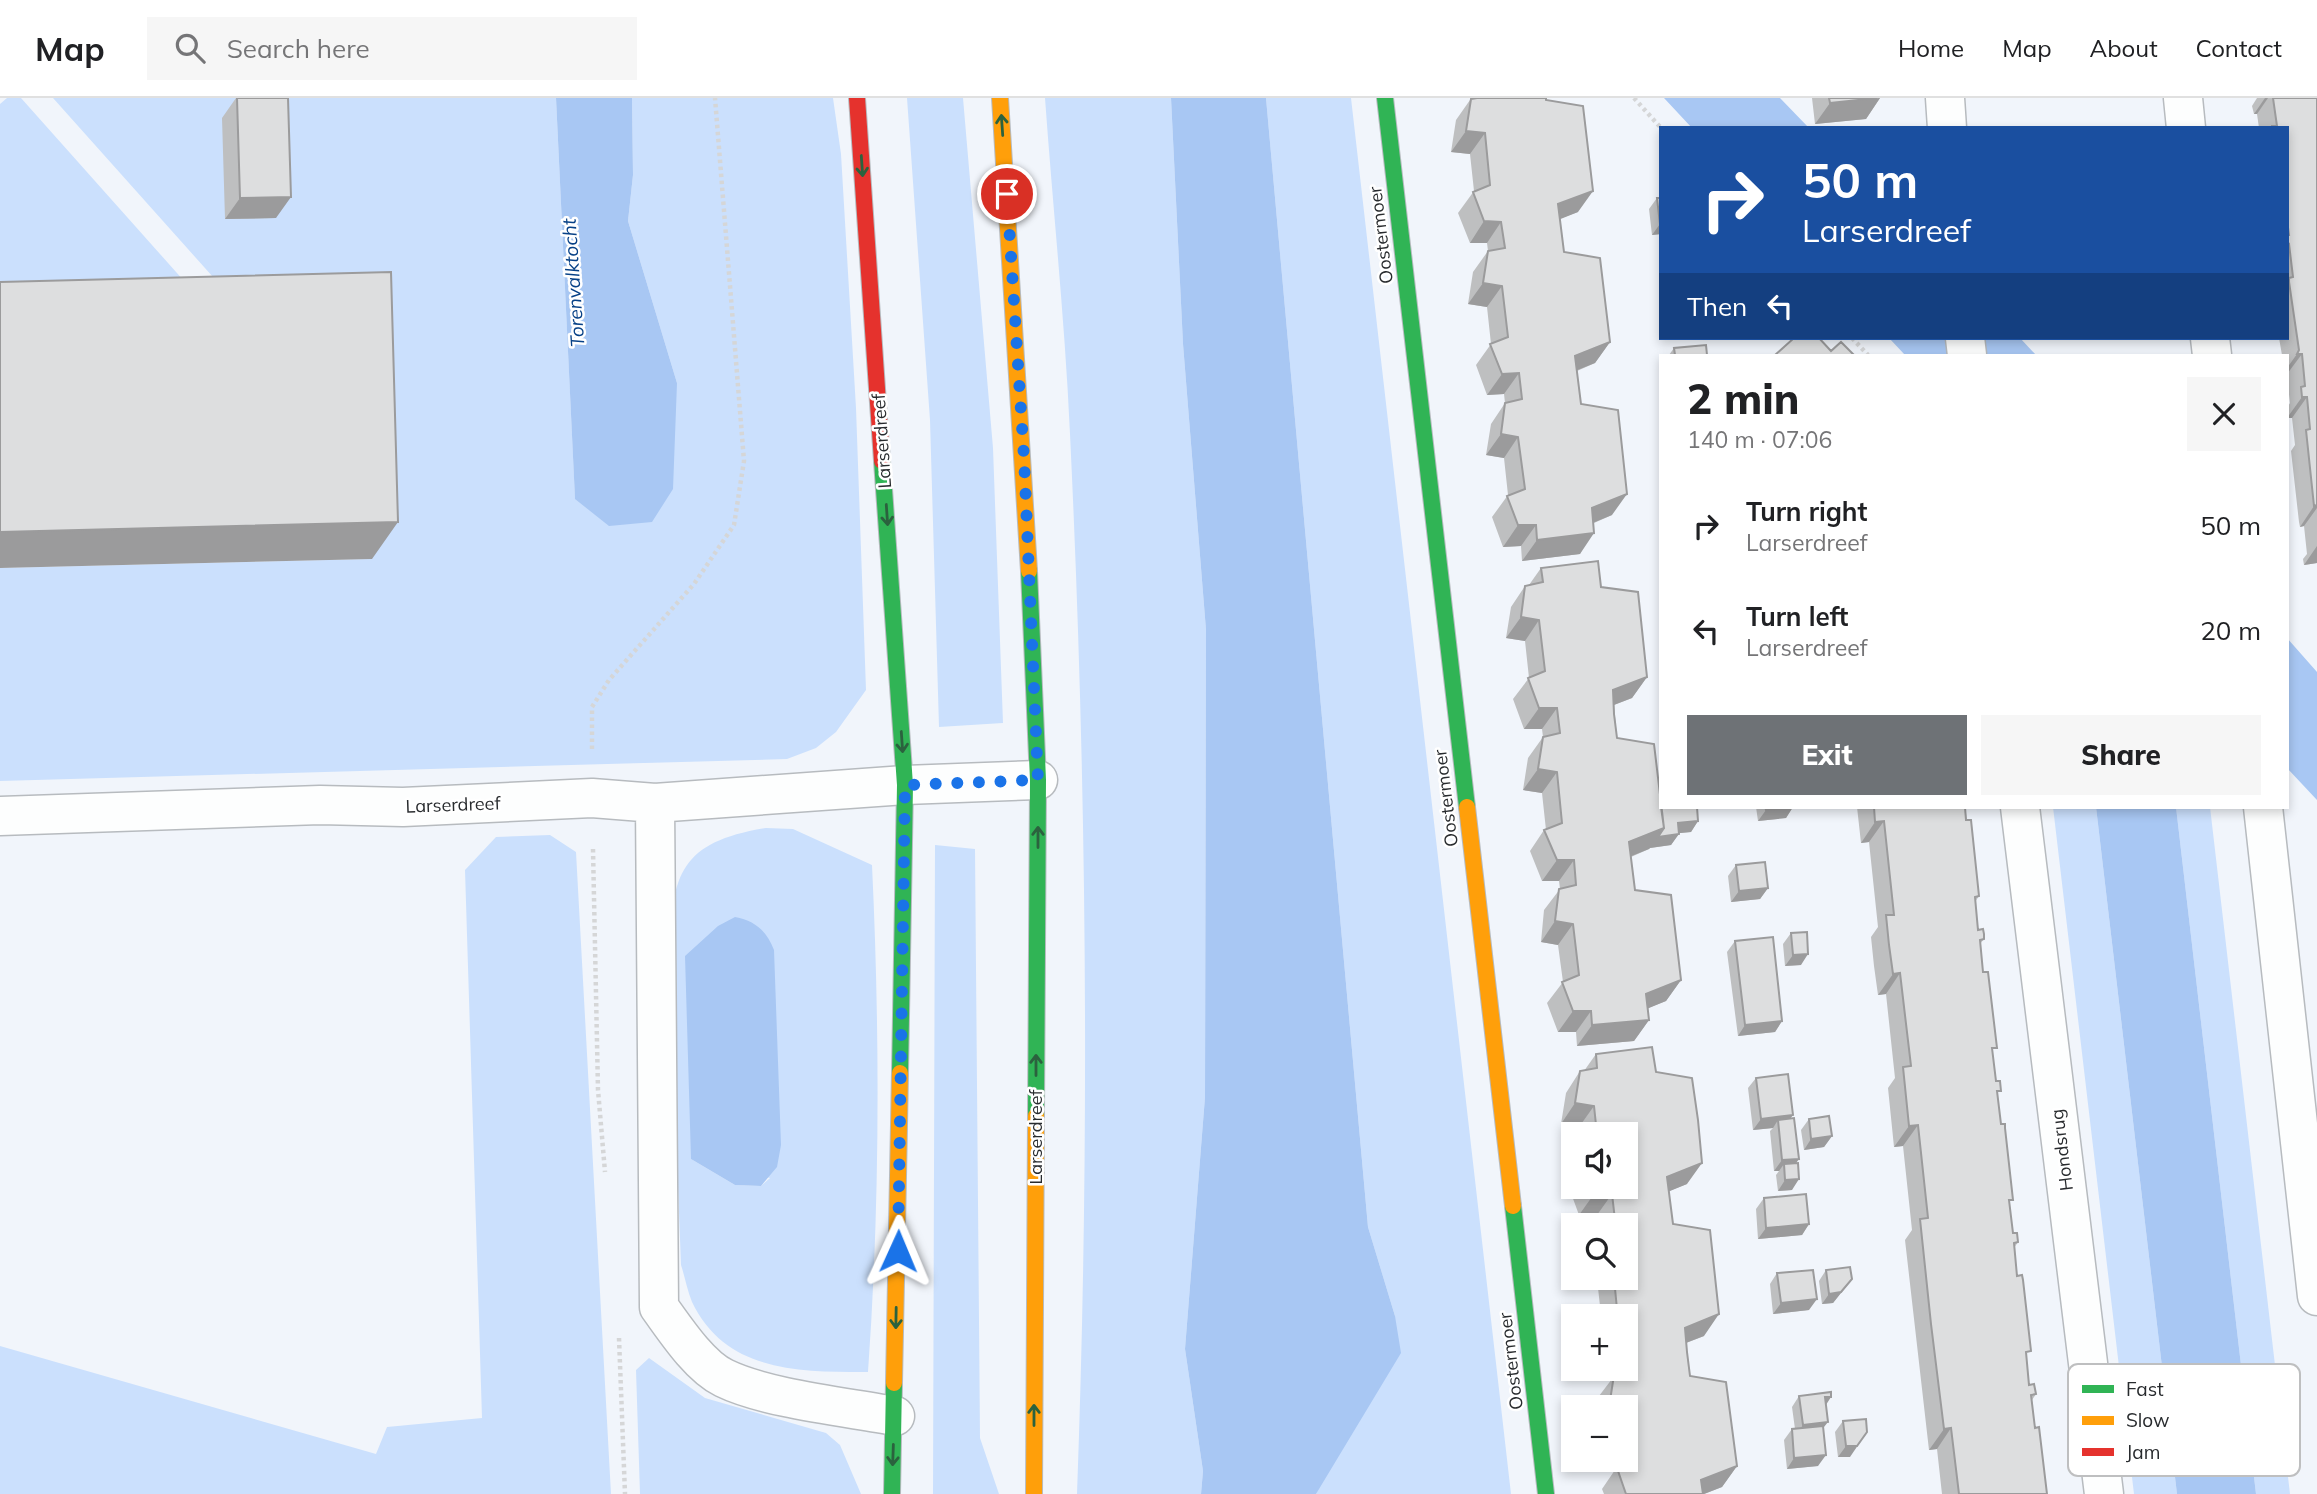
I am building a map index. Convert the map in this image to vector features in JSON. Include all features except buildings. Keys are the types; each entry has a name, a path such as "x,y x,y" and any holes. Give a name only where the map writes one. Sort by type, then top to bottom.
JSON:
{"main road":[{"name":"Larserdreef","path":"857,98 905,785 892,1494"},
{"name":"Larserdreef","path":"1000,98 1024,458 1038,780 1034,1494"},
{"name":"Oostermoer","path":"1385,98 1546,1494"}],"street":[{"path":"1945,98 1947,126"},
{"path":"2183,98 2186,126"},
{"name":"Larserdreef","path":"0,816 320,805 403,807 592,798 655,803 905,785 1038,780"},
{"path":"655,803 659,1307 685,1343 723,1378 779,1395 895,1416"},
{"name":"Hondsrug","path":"2020,809 2088,1364"},
{"path":"2263,809 2317,1296"},
{"name":"Hondsrug","path":"2102,1476 2104,1494"}],"path":[{"path":"1634,98 1659,126"},
{"path":"1854,340 1867,354"}],"shaded area":[{"path":"7,98 21,98 201,300 0,306 0,104"},
{"path":"53,98 556,98 575,498 677,383 628,221 633,175 632,98 833,98 841,154 856,408 866,690 836,732 816,748 787,759 0,781 0,568 371,559 238,305"},
{"path":"907,98 963,98 993,448 1003,723 939,727 930,420"},
{"path":"1045,98 1171,98 1183,344 1206,630 1205,1097 1185,1349 1203,1471 1201,1494 1077,1494 1085,1096 1080,698 1068,392"},
{"path":"1266,98 1351,98 1511,1494 1316,1494 1395,1316 1368,1227"},
{"path":"2053,809 2096,809 2162,1364 2119,1364"},
{"path":"2176,809 2210,809 2275,1364 2241,1364"},
{"path":"766,828 793,829 872,865 877,1118 875,1246 868,1372 792,1369 768,1364 724,1343 707,1325 692,1302 681,1265 669,951 674,900 687,865 699,852 738,834","holes":["691,1159 770,1178 761,1186 735,1185"]},
{"path":"550,835 576,852 611,1494 0,1494 0,1346 376,1454 387,1427 482,1418 465,870 496,837"},
{"path":"935,845 975,849 980,1438 999,1494 933,1494"},
{"path":"649,1358 705,1398 826,1433 840,1445 861,1494 640,1494 636,1370"},
{"path":"2132,1476 2175,1476 2177,1494 2134,1494"},
{"path":"2254,1476 2288,1476 2290,1494 2256,1494"}],"water":[{"name":"Torenvalktocht","path":"556,98 632,98 633,175 628,221 677,383 673,489 652,522 609,526 575,499"},
{"path":"1171,98 1266,98 1368,1227 1395,1316 1401,1353 1316,1494 1201,1494 1203,1471 1185,1349 1205,1097 1206,630 1183,344"},
{"path":"1664,98 1780,98 1807,126 1690,126"},
{"path":"1891,340 2022,340 2035,354 1904,354"},
{"path":"2289,640 2317,672 2317,800 2289,770"},
{"path":"2096,809 2176,809 2241,1364 2162,1364"},
{"path":"735,917 759,927 774,950 781,1145 777,1167 761,1186 735,1185 691,1159 685,956 718,926"},
{"path":"2175,1476 2254,1476 2256,1494 2177,1494"}],"traffic: fast":[{"path":"1385,98 1467,807"},
{"path":"882,461 905,785 900,1073"},
{"path":"1029,571 1038,780 1036,1116"},
{"path":"1513,1206 1546,1494"},
{"path":"892,1494 894,1383"}],"traffic: slow":[{"path":"1000,98 1029,571"},
{"path":"1467,807 1513,1206"},
{"path":"894,1383 900,1073"},
{"path":"1034,1494 1036,1116"}],"traffic: jam":[{"path":"857,98 882,461"}],"route":[{"path":"898,1251 905,785 1038,780 1024,458 1007,194"}]}
